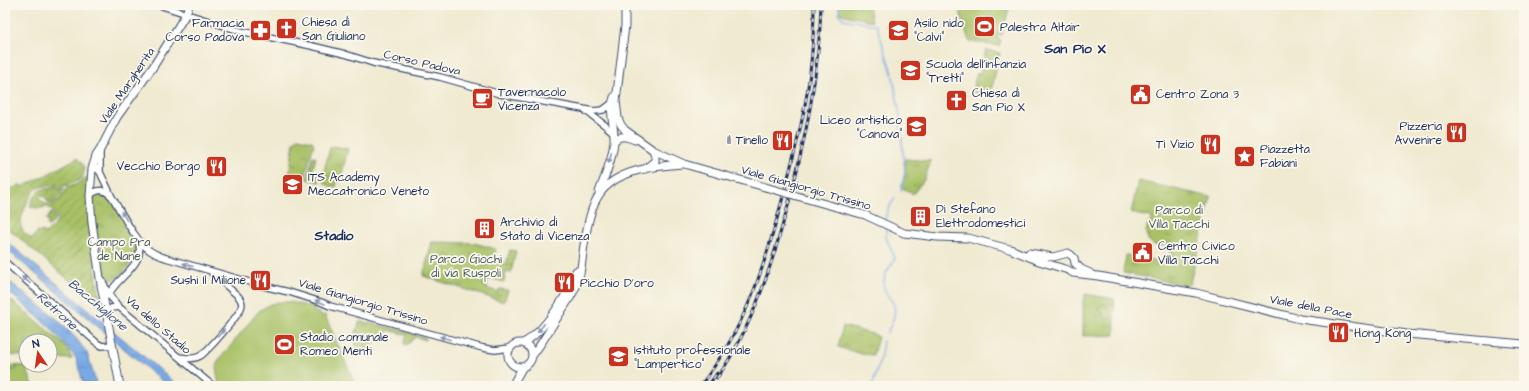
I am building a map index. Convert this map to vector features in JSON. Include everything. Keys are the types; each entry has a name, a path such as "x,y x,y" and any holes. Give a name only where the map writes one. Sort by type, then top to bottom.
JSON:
{"main road":[{"name":"Viale Margherita","path":"120,386 92,223 90,196 93,165 96,156 120,112 153,67 186,14 189,5"},
{"path":"595,202 605,174 614,141 614,113 625,26 625,5"},
{"path":"614,113 611,104 616,90"},
{"name":"Viale Giangiorgio Trissino","path":"614,113 625,130 653,150 684,164 865,215 904,233 932,237 968,238 992,245"},
{"path":"614,141 620,136 625,136 645,144"},
{"path":"644,170 655,161 653,150"},
{"name":"Viale Giangiorgio Trissino","path":"510,348 516,344 529,340 539,331 558,308 570,288 595,202 605,187 614,180 644,170 667,165 684,164"},
{"path":"605,174 608,180 614,180"},
{"name":"Viale Giangiorgio Trissino","path":"514,383 522,368 530,362 532,356 575,289 581,271 584,244"},
{"name":"Viale della Pace","path":"992,245 1050,257 1070,254 1074,258 1075,263 1082,269 1096,276"},
{"name":"Viale della Pace","path":"1010,249 1039,261 1061,267 1073,273 1196,293 1300,318 1407,334 1524,344"},
{"path":"1060,256 1059,264 1061,267"},
{"path":"1068,270 1075,263"},
{"path":"523,343 530,348 532,356"},
{"path":"510,348 507,356 513,366 514,383"},
{"path":"513,366 522,368"}],"street":[{"name":"Corso Padova","path":"159,5 240,31 325,49 374,63 440,77 500,94 594,111 603,110 611,104"},
{"name":"Corso Padova","path":"584,110 614,133"},
{"path":"100,150 100,172"},
{"path":"93,165 100,172 111,196 137,237 140,245 140,257 134,265 115,283 109,295 108,317"},
{"path":"90,196 99,190 105,191 111,196"},
{"name":"Viale Giangiorgio Trissino","path":"137,237 149,250 166,258 289,292 330,306 482,348 496,350 510,348"},
{"path":"5,262 102,346 112,344"},
{"name":"Viale Giangiorgio Trissino","path":"178,357 191,358 201,356 241,310 241,301 238,296 210,271"},
{"path":"100,274 106,281 115,283"},
{"name":"Via dello Stadio","path":"100,274 109,295 119,307 213,386"},
{"path":"108,317 111,308 119,307"}],"green space":[{"path":"839,5 872,5 869,6 872,21 841,14 839,11"},
{"name":"Palestra Altair","path":"958,5 1010,5 1002,35 998,34 997,39 1001,40 999,46 969,41"},
{"path":"986,50 1000,53 990,96 972,91 977,73 980,74"},
{"path":"298,138 312,141 314,144 304,179 289,175 294,142"},
{"path":"334,146 348,149 340,182 337,182 336,187 327,185 322,178 330,148"},
{"path":"313,156 316,157 312,173 320,175 319,182 307,179"},
{"path":"77,158 84,167 84,173 81,179 66,186 44,186 34,191 24,210 21,220 21,227 32,239 37,232 48,232 58,220 50,208 30,207 35,195 42,190 64,188 60,196 53,202 48,202 46,198 41,195 39,197 46,204 52,204 60,199 67,188 77,184 87,177 89,226 100,299 99,302 81,290 5,226 5,191 21,185 22,187"},
{"path":"905,159 931,161 924,180 913,194 904,189 902,186 905,173"},
{"name":"Parco di Villa Tacchi","path":"1138,181 1211,197 1190,283 1187,285 1123,273 1126,255 1166,262 1169,259 1171,242 1158,246 1153,244 1147,236 1146,230 1148,224 1153,218 1131,213"},
{"name":"Campo Pra de Nane","path":"101,192 108,197 130,229 137,248 133,261 121,275 113,280 106,278 104,273 93,211 94,195"},
{"path":"52,212 56,220 49,226 47,225 49,222 46,220"},
{"name":"Parco Giochi di via Ruspoli","path":"432,242 474,243 496,249 494,257 500,258 499,262 506,264 510,250 516,251 511,273 506,272 504,282 489,278 486,288 498,292 499,289 508,290 504,302 423,276"},
{"path":"1085,294 1114,299 1115,335 1083,336 1083,300 1085,299"},
{"path":"5,295 50,333 18,333 18,356 8,355 5,353 11,345 5,340"},
{"name":"Stadio comunale Romeo Menti","path":"291,302 315,308 314,311 317,313 319,312 321,316 325,315 356,386 219,386 216,367 218,361 259,311 270,304"},
{"path":"1104,303 1112,314 1110,318 1106,319 1098,308"},
{"path":"360,321 401,330 426,338 426,340 415,337 407,345 404,344 407,335 388,330 385,337 361,354 355,342"},
{"path":"843,326 876,335 878,337 873,355 862,354 838,347"},
{"path":"58,339 68,350 72,359 58,358"},
{"path":"5,365 18,366 18,372 17,369 5,373"},
{"path":"16,366 18,366 18,373 28,373 33,385 5,386 5,373 17,369"},
{"path":"18,373 28,373 33,386 23,386"}],"water":[{"name":"Bacchiglione","path":"5,240 179,386 168,386 5,248"},
{"name":"Retrone","path":"5,278 58,320 76,338 87,353 97,386 84,386 76,358 58,337 58,333 55,333 5,289"}],"waterway":[{"path":"839,5 839,14 843,19 876,25 877,27 892,73 899,110 905,172 901,191"},
{"path":"885,222 887,213 895,198"},
{"path":"886,228 886,238 895,258 886,273 884,281 885,292 893,303 895,310 887,333"},
{"path":"872,386 880,361 883,341"}],"railway":[{"path":"700,386 730,341 742,318 769,245 784,193 804,112 812,48 814,5"},
{"path":"717,378 730,358 752,315 769,271 783,225 811,105 818,55 821,5"},
{"path":"708,386 717,373"}],"place":[{"name":"Palestra Altair","path":"984,27"},
{"name":"Chiesa di San Giuliano","path":"287,29"},
{"name":"Farmacia Corso Padova","path":"260,30"},
{"name":"Asilo nido \"Calvi\"","path":"899,30"},
{"name":"Scuola dell'infanzia \"Tretti\"","path":"911,71"},
{"name":"Centro Zona 3","path":"1140,94"},
{"name":"Tavernacolo Vicenza","path":"483,99"},
{"name":"Chiesa di San Pio X","path":"956,100"},
{"name":"Liceo artistico \"Canova\"","path":"917,127"},
{"name":"Pizzeria Avvenire","path":"1457,133"},
{"name":"Il Tinello","path":"783,140"},
{"name":"Ti Vizio","path":"1210,144"},
{"name":"Piazzetta Fabiani","path":"1245,156"},
{"name":"Vecchio Borgo","path":"216,166"},
{"name":"ITS Academy Meccatronico Veneto","path":"292,184"},
{"name":"Di Stefano Elettrodomestici","path":"920,216"},
{"name":"Archivio di Stato di Vicenza","path":"485,229"},
{"name":"Centro Civico Villa Tacchi","path":"1142,253"},
{"name":"Sushi Il Milione","path":"261,280"},
{"name":"Picchio D'oro","path":"565,283"},
{"name":"Hong Kong","path":"1339,333"},
{"name":"Stadio comunale Romeo Menti","path":"285,344"},
{"name":"Istituto professionale \"Lampertico\"","path":"619,357"}],"district":[{"name":"San Pio X","path":"1075,49"},
{"name":"Stadio","path":"334,236"}]}
